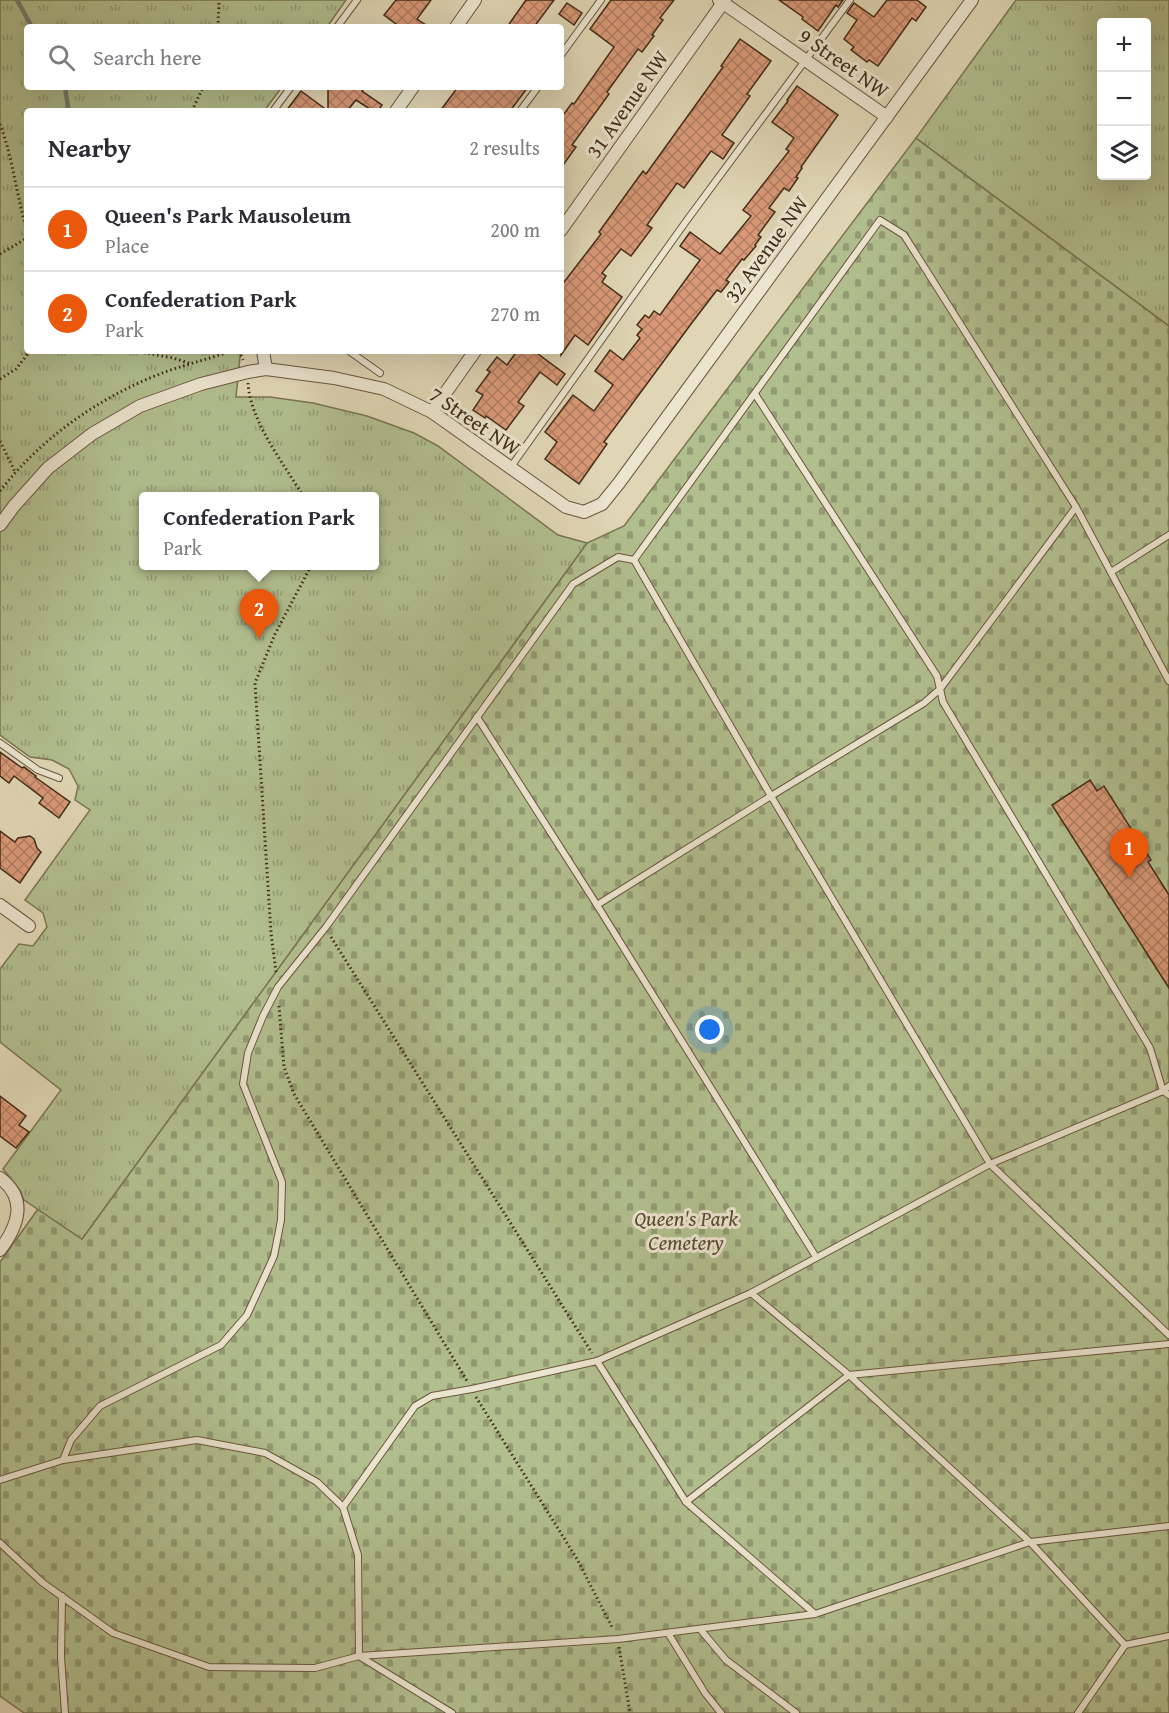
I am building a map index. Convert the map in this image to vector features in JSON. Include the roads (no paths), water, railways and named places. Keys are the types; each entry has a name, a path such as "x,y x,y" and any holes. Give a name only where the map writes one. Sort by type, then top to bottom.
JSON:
{"street":[{"path":"458,24 475,0"},
{"name":"32 Avenue NW","path":"584,512 602,504 619,483 972,0"},
{"name":"9 Street NW","path":"722,1 886,117"},
{"name":"31 Avenue NW","path":"564,226 722,1"},
{"path":"398,108 411,90"},
{"path":"264,354 266,369"},
{"path":"432,412 473,354"},
{"name":"7 Street NW","path":"0,525 48,468 92,434 140,406 201,384 266,369 334,378 384,389 432,412 566,507 584,512"},
{"path":"0,905 29,926"},
{"path":"0,1178 13,1192 18,1211 15,1225 0,1250"}],"lane":[{"path":"339,24 357,0"},
{"path":"564,51 601,0"},
{"path":"510,468 687,220 850,0"},
{"path":"275,108 289,90"},
{"path":"522,108 536,90"},
{"path":"634,560 880,220 904,236 1076,507 1169,681"},
{"path":"353,354 380,373"},
{"path":"343,1507 415,1406 432,1396 597,1361 751,1293 990,1164 1167,1091 1150,1048 943,702 937,676 755,394"},
{"path":"597,905 924,703 940,689 1076,507"},
{"path":"1111,572 1169,535"},
{"path":"63,1460 71,1440 100,1406 221,1345 247,1315 274,1256 281,1220 282,1182 243,1084 248,1053 263,1016 278,987 326,927 573,584 618,557 634,560 771,796 990,1164 1169,1335"},
{"path":"477,717 816,1257"},
{"path":"0,743 38,770 59,778"},
{"path":"751,1293 849,1375 1030,1542 1125,1645"},
{"path":"686,1502 849,1375 1169,1344"},
{"path":"597,1361 686,1502 815,1614"},
{"path":"0,1480 63,1460 197,1440 265,1453 317,1482 343,1507 358,1555 359,1656"},
{"path":"0,1543 43,1583 113,1633 209,1667 315,1668 359,1656 618,1639 815,1614 1030,1542 1169,1526"},
{"path":"62,1596 61,1657 65,1713"},
{"path":"700,1629 726,1659 796,1713"},
{"path":"668,1634 705,1693 721,1713"},
{"path":"1078,1713 1125,1645 1169,1636"},
{"path":"359,1656 452,1713"}],"waterway":[{"path":"17,0 30,24"},
{"path":"65,90 67,108"}],"place":[{"name":"Confederation Park","path":"259,639"},
{"name":"Queen's Park Mausoleum","path":"1129,878"}],"park label":[{"name":"Queen's Park Cemetery","path":"686,1230"}]}
